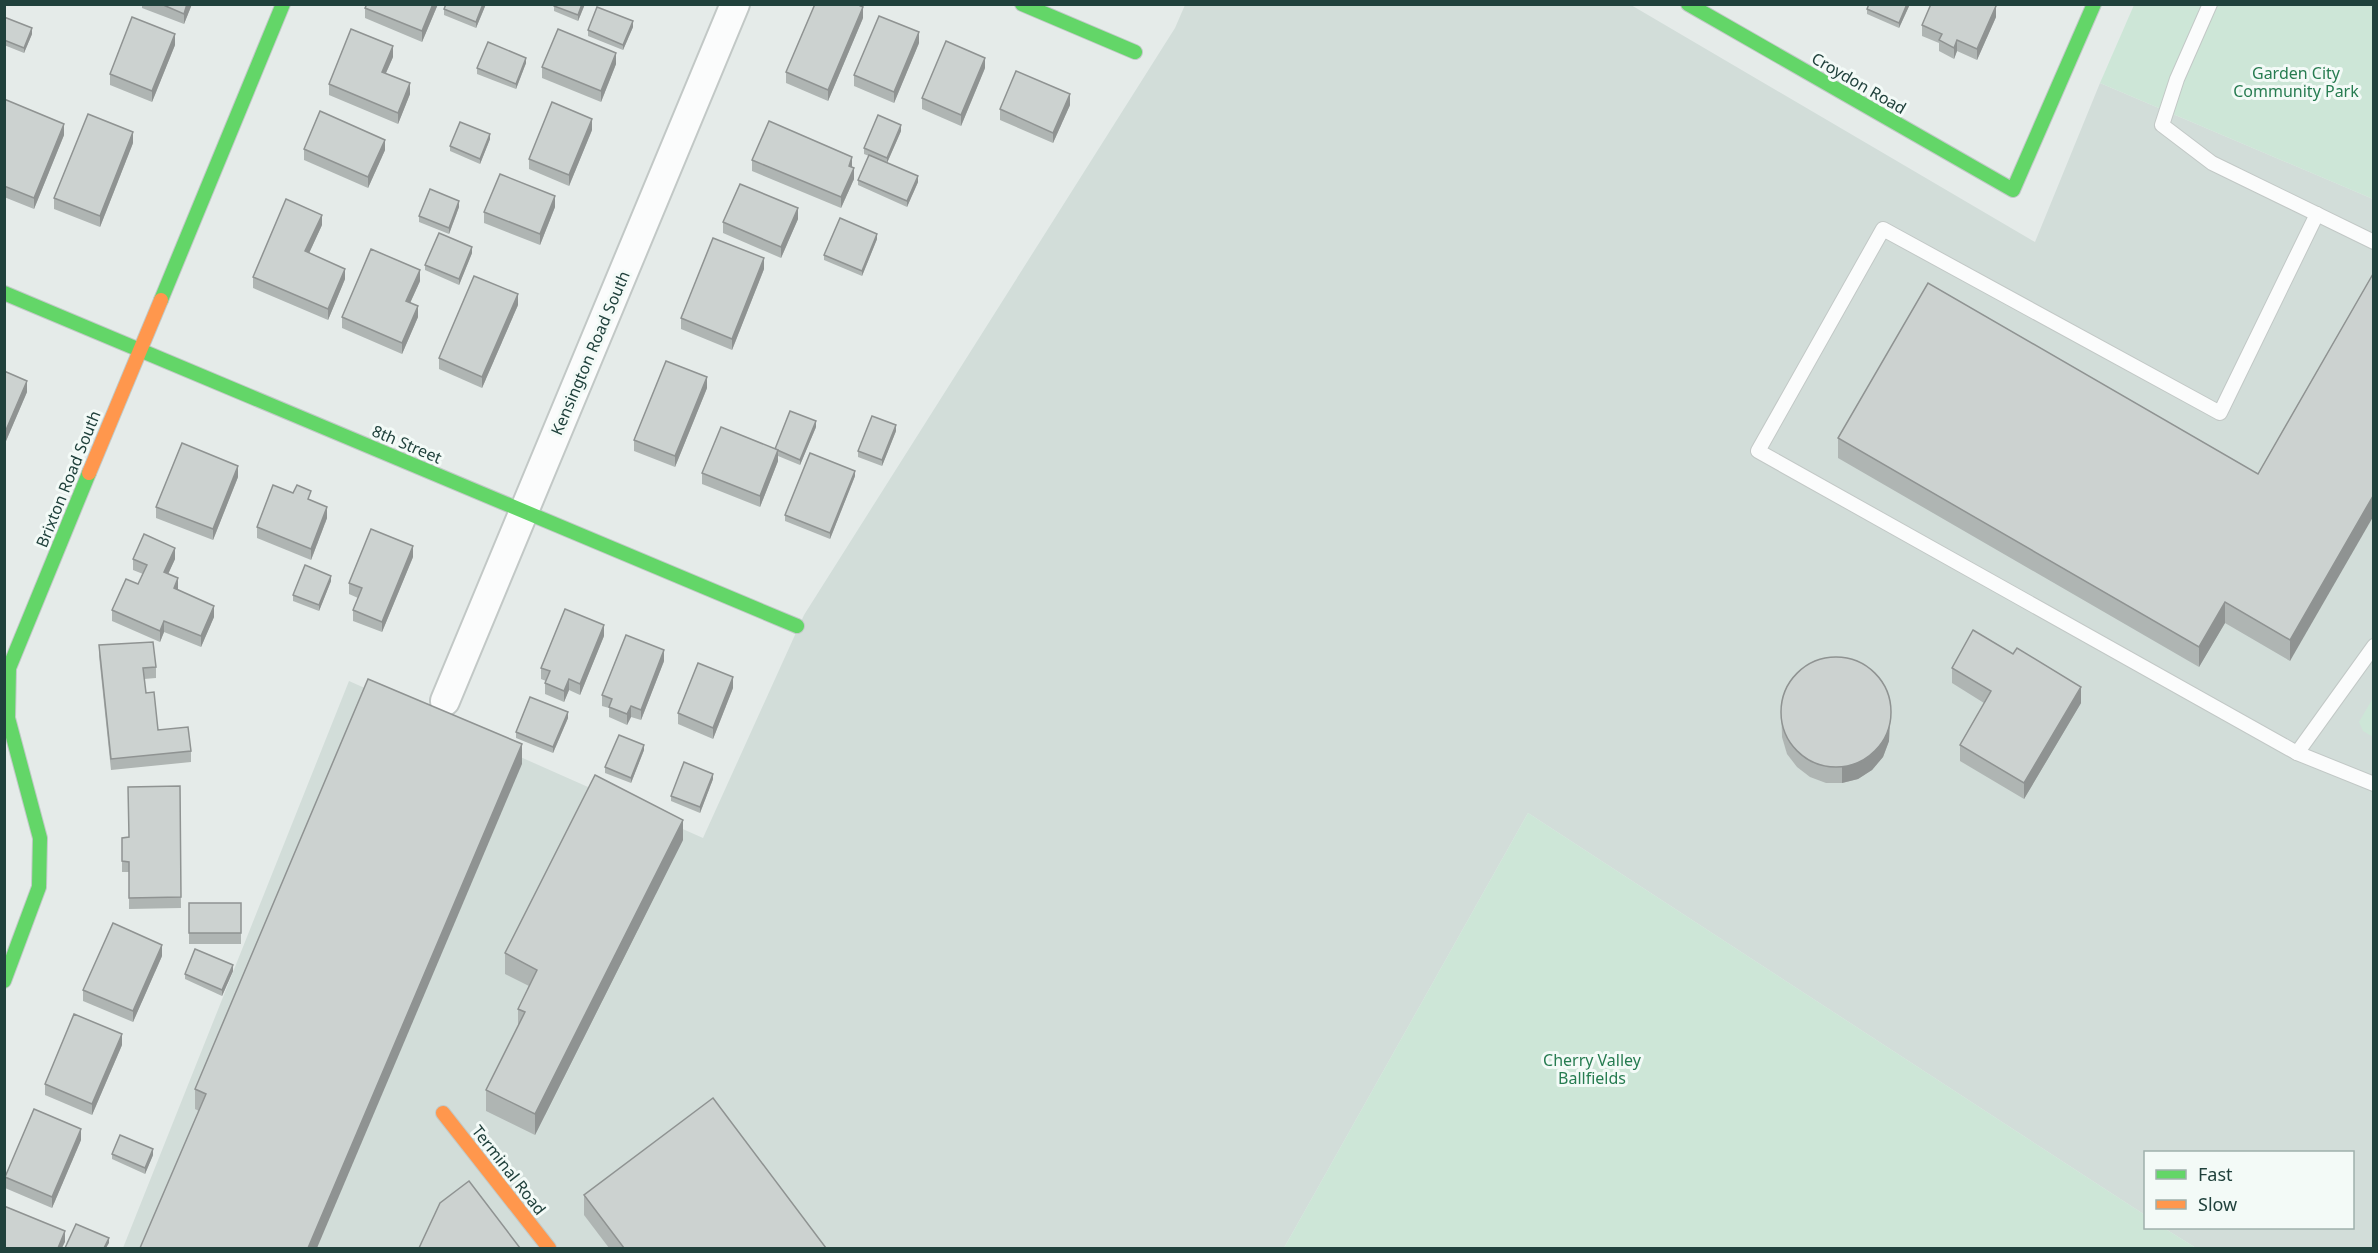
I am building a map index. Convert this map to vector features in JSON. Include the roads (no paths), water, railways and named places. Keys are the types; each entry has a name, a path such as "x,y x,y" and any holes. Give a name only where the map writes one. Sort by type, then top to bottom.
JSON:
{"street":[{"name":"Brixton Road South","path":"4,981 39,887 40,838 8,718 9,668 283,4"},
{"name":"Kensington Road South","path":"445,701 735,4"},
{"path":"1022,4 1135,52"},
{"name":"Croydon Road","path":"1688,4 2013,190 2094,4"},
{"name":"8th Street","path":"4,292 797,626"},
{"name":"Terminal Road","path":"443,1113 549,1248"}],"lane":[{"path":"2210,4 2176,80 2162,125 2212,164 2373,242"},
{"path":"2317,214 2220,413 1883,229 1758,451 2297,753 2373,784"},
{"path":"2297,753 2373,646"}],"park label":[{"name":"Garden City Community Park","path":"2296,82"},
{"name":"Cherry Valley Ballfields","path":"1592,1069"}]}
